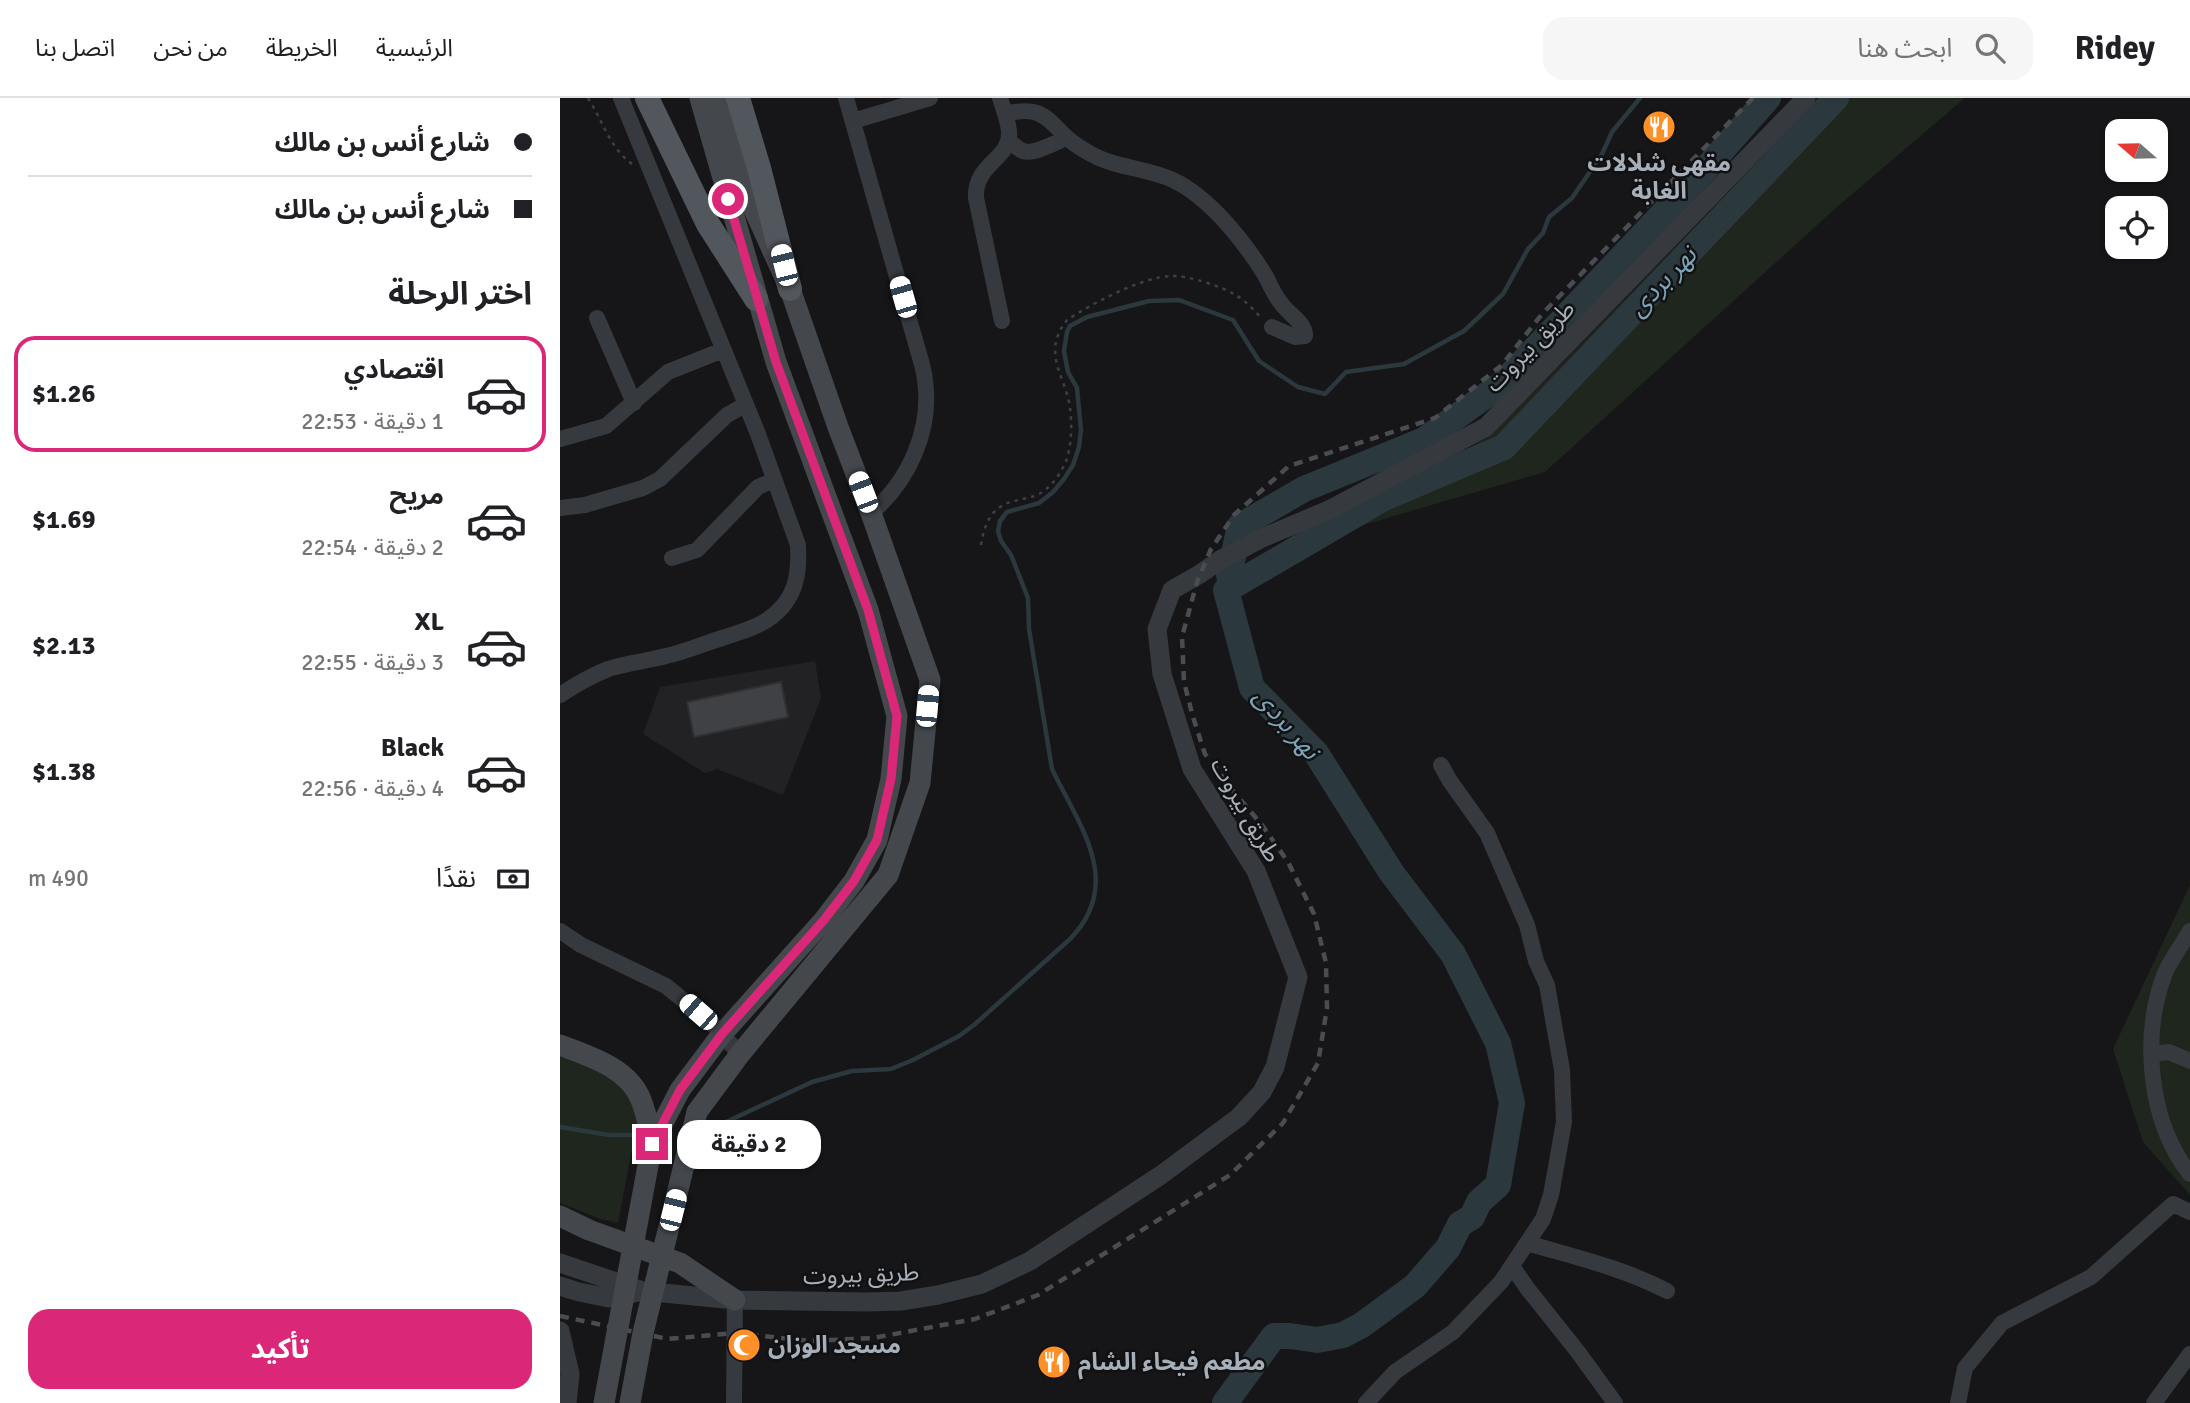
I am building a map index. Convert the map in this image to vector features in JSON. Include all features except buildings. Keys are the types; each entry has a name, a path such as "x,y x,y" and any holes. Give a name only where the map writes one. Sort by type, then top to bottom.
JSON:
{"main road":[{"path":"647,98 708,224 756,299"},
{"path":"604,1403 652,1144 680,1090 722,1034 824,920 854,881 877,840 891,779 897,716 868,610 776,362 700,98"},
{"path":"630,1403 643,1333 697,1112 740,1055 888,876 920,783 930,680 790,289 743,183 718,98"},
{"path":"738,98 760,168 790,289"},
{"path":"560,1045 607,1065 635,1087 642,1101 652,1144"},
{"path":"560,1216 589,1230 680,1263 735,1300"}],"street":[{"path":"560,695 610,668 669,655 753,628 768,620 783,606 792,592 797,576 798,545 758,434 621,98"},
{"path":"846,98 925,379 926,396 921,435 910,464 898,487 872,513"},
{"path":"853,121 930,98"},
{"path":"1000,98 1010,131 1009,141 985,169 975,187 1002,321"},
{"name":"طريق بيروت","path":"560,1263 643,1291 735,1300 868,1302 901,1301 938,1295 982,1284 1030,1261 1161,1175 1239,1117 1262,1092 1275,1067 1298,977 1256,871 1192,769 1162,674 1157,629 1172,590 1260,539 1331,509 1486,427 1806,98"},
{"path":"1005,114 1029,111 1044,115 1066,138 1104,161 1172,179 1208,205 1248,249 1278,300 1306,332 1305,336 1295,337 1272,327"},
{"path":"1009,141 1022,151 1028,152 1066,138"},
{"path":"597,318 634,403"},
{"path":"560,439 606,425 668,372 723,350"},
{"path":"560,508 585,505 643,488 660,480 727,415 745,405"},
{"path":"672,558 697,550 758,487 774,480"},
{"path":"1366,1403 1395,1372 1453,1332 1492,1292 1512,1266 1543,1219 1551,1195 1564,1122 1562,1070 1547,985 1536,961 1521,908 1513,897 1487,833 1441,765"},
{"path":"560,931 581,945 666,986 722,1034 740,1055"},
{"path":"2190,931 2166,971 2153,1012 2153,1068 2160,1114 2179,1160 2190,1174"},
{"path":"2153,1054 2169,1052 2190,1061"},
{"path":"1958,1403 1965,1368 2002,1323 2091,1277 2173,1204 2190,1212"},
{"path":"1527,1243 1581,1257 1643,1279 1667,1292"},
{"path":"1512,1266 1615,1403"},
{"path":"560,1286 609,1298 643,1291"},
{"path":"734,1403 735,1300"},
{"path":"560,1331 570,1374 567,1403"},
{"path":"2143,1403 2159,1396 2190,1354"}],"path":[{"path":"588,98 616,150 633,165 654,176"},
{"path":"981,545 983,532 993,512 1003,504 1026,499 1048,488 1067,458 1070,406 1058,375 1056,357 1056,339 1067,320 1154,279 1179,276 1232,292 1272,327"}],"shaded area":[{"path":"1820,98 1965,98 1837,207 1545,472 1308,541 1411,485 1492,434"},
{"path":"815,661 821,698 783,795 717,769 705,773 643,734 660,687"},
{"path":"2190,885 2190,1195 2143,1142 2113,1049"},
{"path":"560,1054 615,1079 631,1098 637,1123 618,1223 560,1203"}],"waterway":[{"path":"710,1127 812,1082 852,1071 891,1069 959,1036 1070,939 1086,918 1094,897 1096,875 1092,854 1052,769 1029,629 1028,598 998,531 1000,521 1007,512 1039,503 1053,492 1073,465 1081,430 1077,388 1068,372 1064,351 1070,326 1087,317 1149,301 1179,300 1233,320 1259,361 1298,387 1325,394 1346,372 1404,364 1464,331 1503,294 1528,249 1543,233 1549,217 1572,198 1602,154 1612,132 1640,98"},
{"path":"1229,575 1240,526 1304,489 1424,440 1502,384 1710,164 1768,98"},
{"name":"نهر بردى","path":"1225,1403 1274,1336 1317,1340 1343,1335 1362,1325 1415,1286 1448,1248 1460,1224 1472,1217 1479,1202 1498,1185 1512,1103 1498,1043 1453,954 1391,872 1316,753 1252,688 1226,590 1382,499 1504,447 1836,98"},
{"path":"560,1127 609,1135 640,1135"}],"railway":[{"path":"560,1316 668,1339 735,1333 810,1341 873,1338 975,1319 1038,1295 1230,1175 1283,1123 1318,1063 1327,1008 1326,963 1314,914 1288,862 1205,754 1193,717 1184,682 1182,637 1197,582 1211,549 1234,515 1289,466 1435,418 1502,365 1542,314 1753,98"}],"place":[{"name":"مقهى شلالات الغابة","path":"1659,127"},
{"name":"مسجد الوزان","path":"744,1345"},
{"name":"مطعم فيحاء الشام","path":"1054,1362"}],"route":[{"path":"652,1144 680,1090 722,1034 824,920 854,881 877,840 891,779 897,716 868,610 776,362 728,199"}]}
